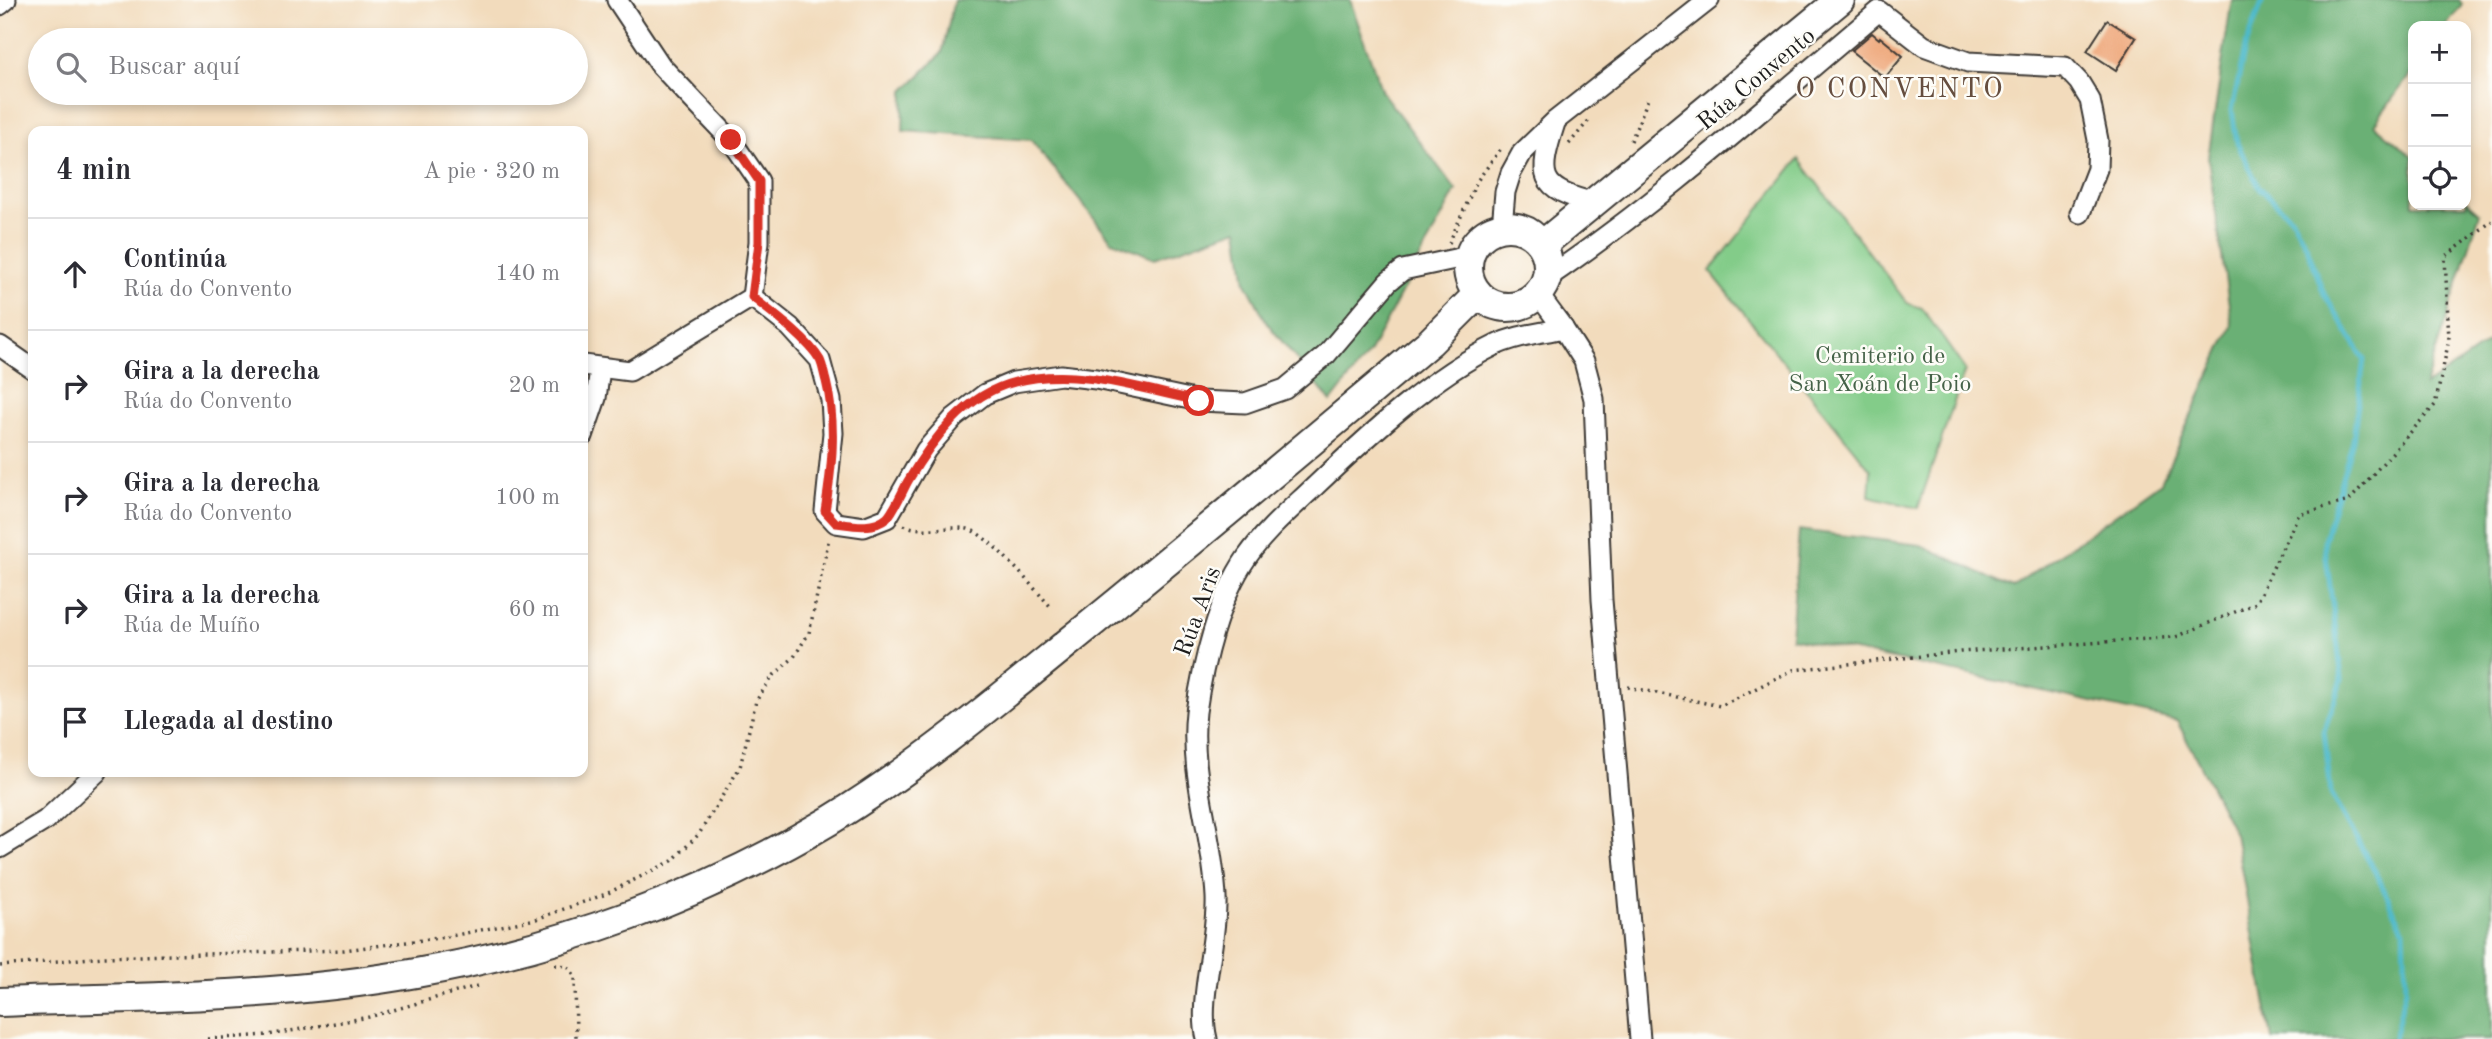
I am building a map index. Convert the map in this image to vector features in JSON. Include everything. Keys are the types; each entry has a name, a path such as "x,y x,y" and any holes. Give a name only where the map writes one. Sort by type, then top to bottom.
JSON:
{"highway":[{"path":"1542,245 1840,0"},
{"path":"1503,227 1525,230 1542,245 1549,267 1543,286 1527,302 1515,307 1501,307 1478,294 1468,269 1469,256 1481,236 1503,227"},
{"path":"0,1002 239,993 321,986 416,973 520,950 625,917 725,876 828,821 934,751 1091,625 1430,342 1478,294"}],"street":[{"path":"0,5 6,0"},
{"path":"617,0 661,66 731,140 759,181 759,242 752,297"},
{"path":"1503,227 1505,192 1522,153 1555,121 1709,0"},
{"name":"Rúa Convento","path":"1543,286 1658,196 1879,10 1924,46 1968,62 2065,67 2079,82 2090,100 2098,140 2097,169 2080,214"},
{"path":"1555,121 1543,165 1546,178 1554,189 1567,197 1595,203"},
{"path":"752,297 790,327 820,360 831,400 833,433 825,511 836,523 864,527 887,518 926,450 954,418 985,394 1014,382 1061,375 1096,379 1199,401 1245,403 1284,389 1326,355 1388,282 1403,270 1469,256"},
{"path":"1543,286 1563,328 1584,361 1594,399 1602,600 1640,1039"},
{"path":"588,421 596,398 591,367 630,371 752,297"},
{"name":"Rúa Aris","path":"1207,1039 1206,997 1215,931 1216,897 1211,844 1196,761 1196,716 1202,673 1214,630 1246,558 1272,527 1346,457 1439,379 1498,343 1563,328"},
{"path":"0,346 28,366"},
{"path":"0,848 46,820 92,777"}],"path":[{"path":"1629,145 1648,99"},
{"path":"1564,150 1599,112"},
{"path":"1609,684 1720,706 1793,670 1960,652 2176,637 2256,603 2300,514 2347,501 2435,405 2449,340 2445,257 2492,221"},
{"path":"887,518 915,530 970,529 996,548 1052,607"},
{"path":"0,965 104,957 344,950 446,937 536,919 606,894 672,862 699,834 740,767 757,701 772,677 794,657 809,633 826,546 836,523"},
{"path":"553,965 568,966 575,976 576,1039"},
{"path":"208,1039 268,1035 369,1017 478,986"}],"green space":[{"path":"954,0 1350,0 1382,92 1456,190 1370,352 1331,402 1267,323 1246,283 1238,229 1155,258 1112,241 1031,140 903,131 904,91 942,53"},
{"path":"2234,0 2459,0 2462,4 2450,21 2408,21 2408,78 2374,124 2408,153 2408,210 2471,210 2471,205 2480,213 2425,386 2492,340 2492,1039 2272,1039 2235,834 2177,721 1791,638 1799,530 1921,545 2013,588 2161,482 2232,326 2208,158 2231,4"},
{"name":"Cemiterio de San Xoán de Poio","path":"1799,159 1907,303 1922,308 1965,370 1918,508 1869,496 1871,470 1710,271"}],"building":[{"path":"2107,20 2136,38 2116,70 2087,51"},
{"path":"1872,33 1903,56 1885,78 1851,51"}],"waterway":[{"path":"2263,0 2245,48 2232,110 2237,143 2259,187 2292,218 2307,247 2324,294 2364,359 2353,440 2324,540 2342,679 2324,731 2331,793 2404,931 2406,989 2394,1039"}],"district":[{"name":"O CONVENTO","path":"1900,90"}],"route":[{"path":"731,140 759,181 759,242 752,297 790,327 820,360 831,400 833,433 825,511 836,523 864,527 887,518 926,450 954,418 985,394 1014,382 1061,375 1096,379 1199,401"}]}
